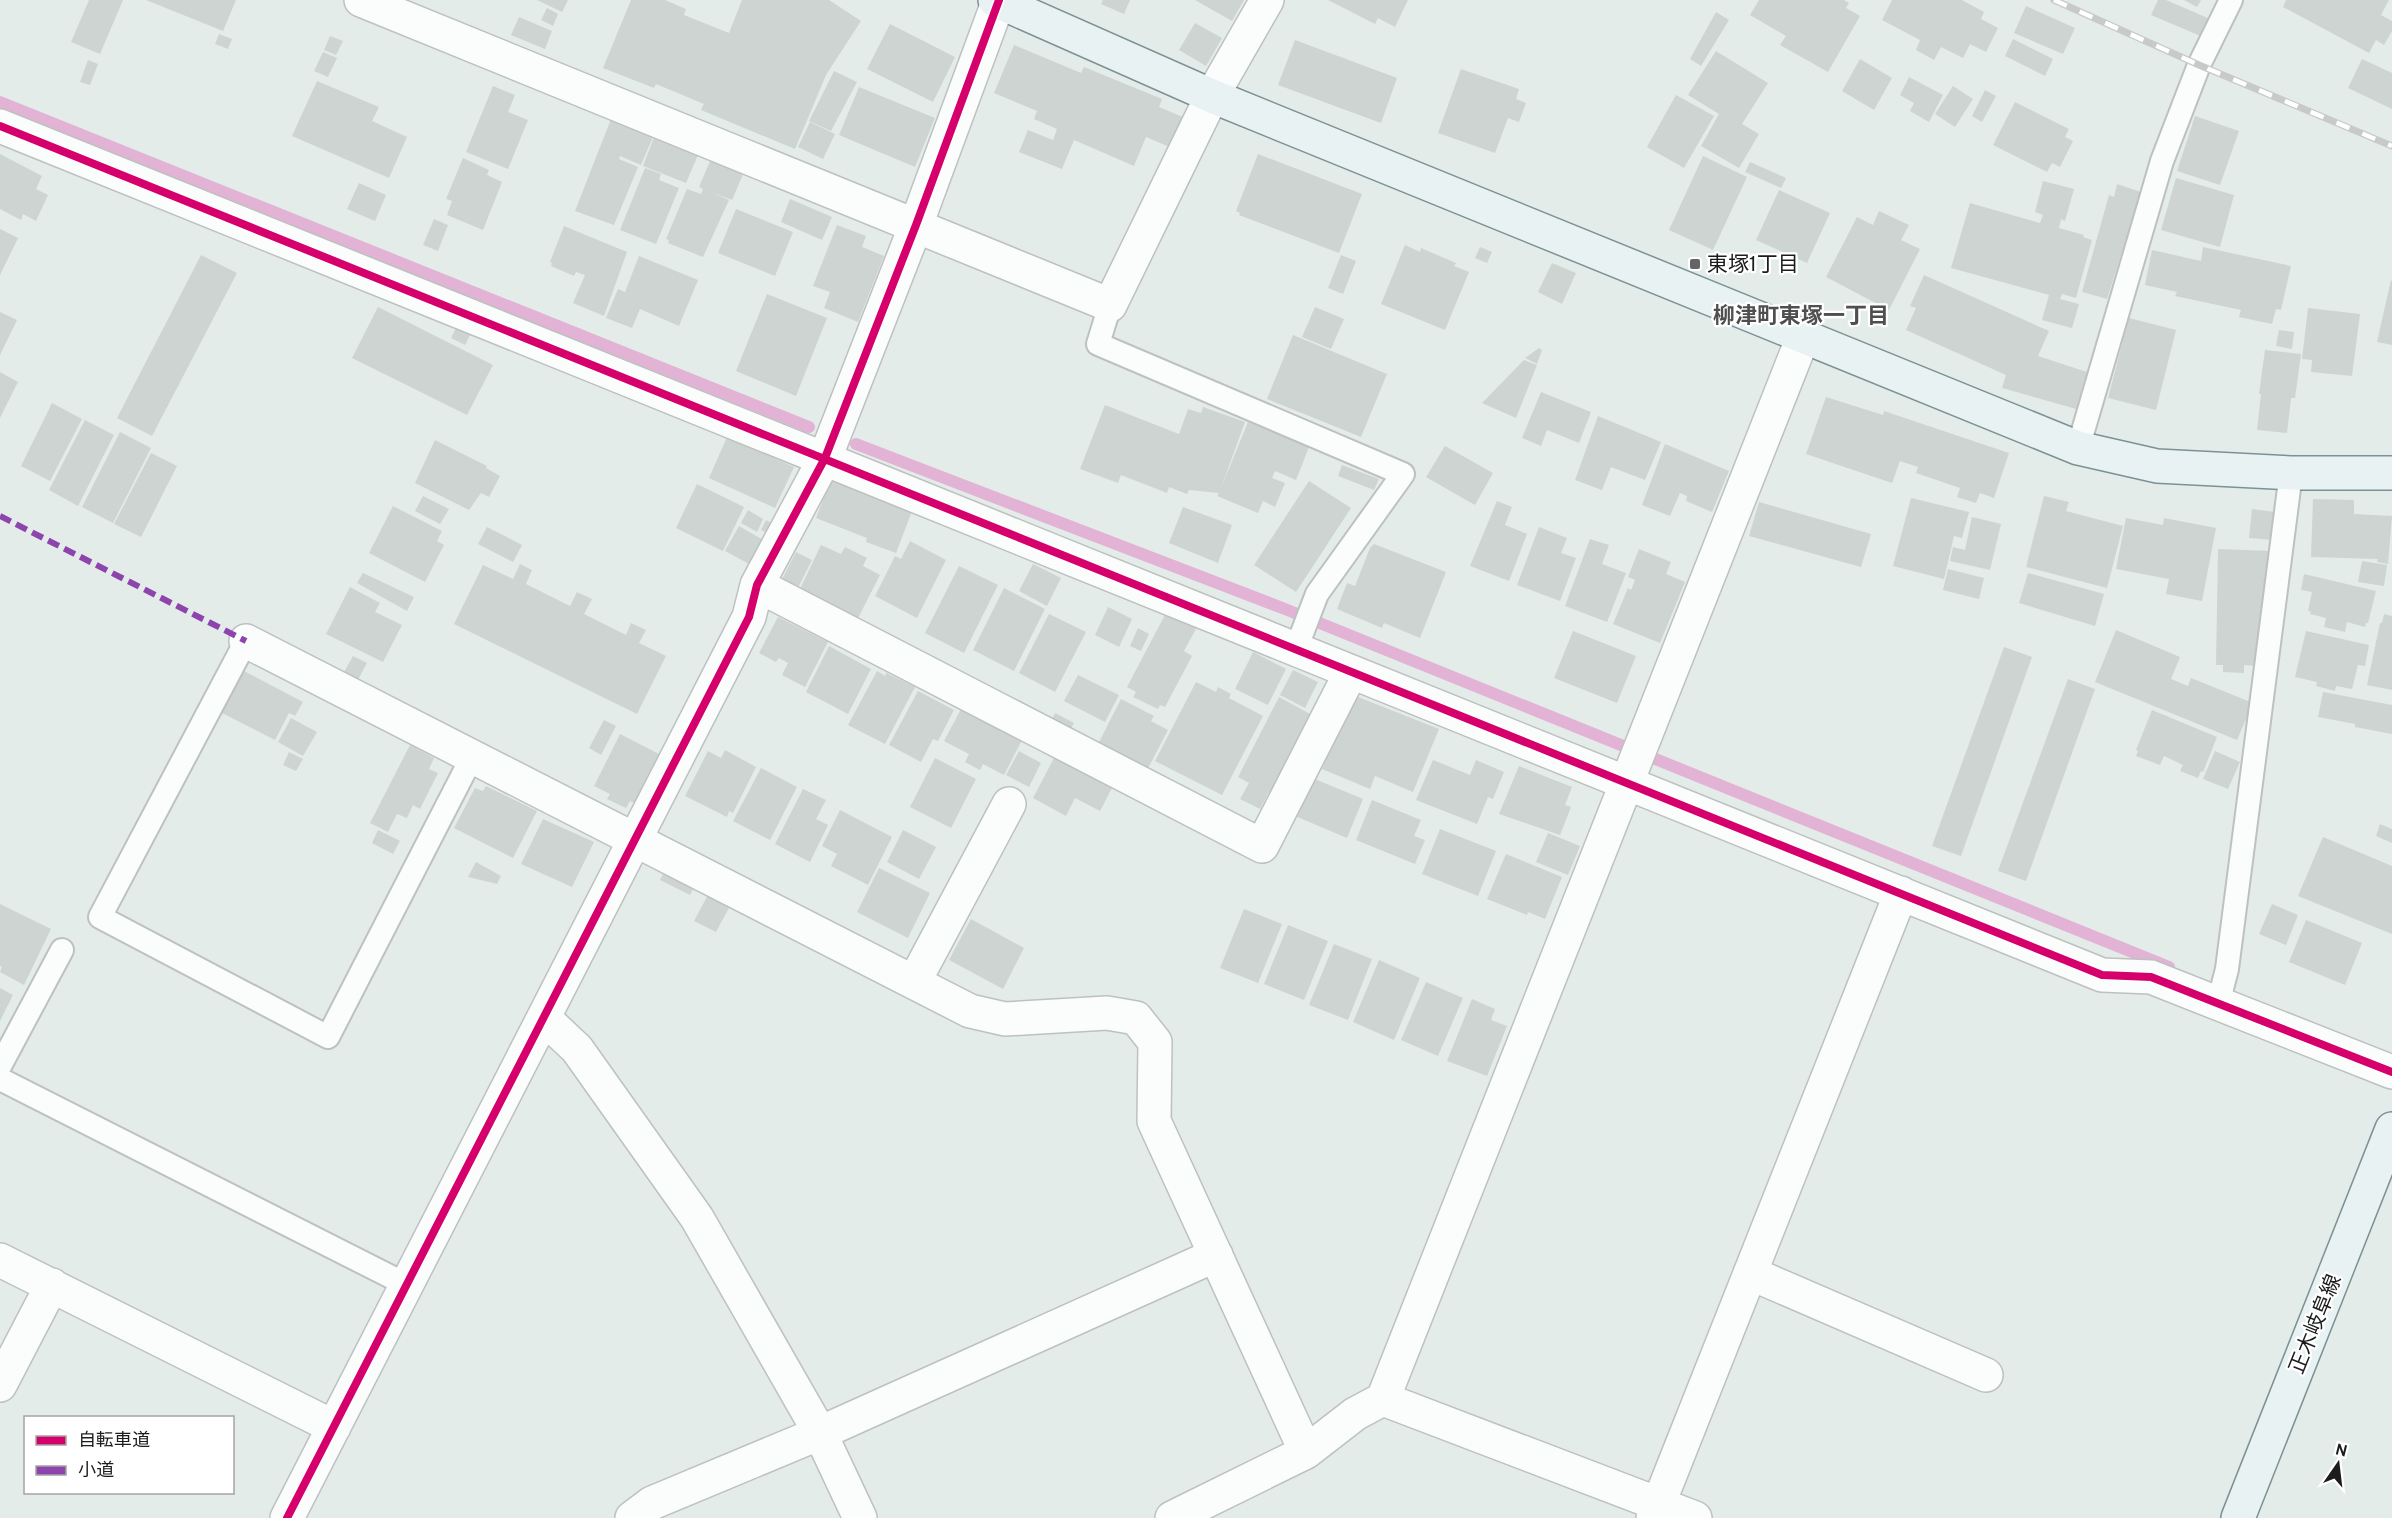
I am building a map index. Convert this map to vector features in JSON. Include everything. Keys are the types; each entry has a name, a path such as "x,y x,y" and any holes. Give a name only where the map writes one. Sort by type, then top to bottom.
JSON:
{"street":[{"path":"361,0 1110,305 1212,96 1267,0"},
{"path":"287,1518 749,616 757,585 825,458 916,225 997,1 1212,96 2078,448 2157,466 2291,474 2392,473"},
{"path":"0,126 1351,672 1628,781 2102,975 2151,977 2392,1072"},
{"path":"1172,1518 1224,1507 1306,1452 1355,1413 1383,1399 1803,337"},
{"path":"757,585 1262,846 1351,672"},
{"path":"246,640 970,1011 1005,1019 1107,1013 1136,1018 1155,1042 1154,1121 1306,1452"},
{"path":"914,982 1009,804"},
{"path":"1656,1511 1901,893"},
{"path":"544,1018 577,1049 697,1218 820,1433 860,1518"},
{"name":"正木岐阜線","path":"2238,1518 2392,1130"},
{"path":"632,1518 652,1503 820,1433 1215,1255"},
{"path":"0,1260 334,1428"},
{"path":"1750,1274 1986,1375"},
{"path":"0,1385 52,1285"},
{"path":"1383,1399 1656,1511 1695,1518"}],"lane":[{"path":"2078,448 2162,161 2199,65 2231,0"},
{"path":"1110,305 1098,344 1403,474 1317,594 1296,649"},
{"path":"2218,1004 2227,969 2291,474"},
{"path":"246,640 100,917 328,1037 473,755"},
{"path":"0,1066 62,950"},
{"path":"0,1079 407,1285"}],"building":[{"path":"89,0 123,0 100,54 71,42"},
{"path":"146,0 236,0 223,31"},
{"path":"537,0 568,0 562,12"},
{"path":"631,0 665,0 686,9 684,15 729,33 742,0 829,0 861,21 826,75 795,149 701,110 704,104 656,84 654,88 603,68"},
{"path":"1103,0 1130,0 1124,14 1101,4"},
{"path":"1195,0 1244,0 1232,21"},
{"path":"1328,0 1408,0 1395,27 1378,18 1375,24"},
{"path":"1759,0 1844,0 1849,3 1846,8 1860,16 1828,72 1780,45 1786,36 1750,15"},
{"path":"1892,0 1962,0 1984,12 1981,19 1998,28 1986,52 1970,44 1963,58 1941,47 1934,60 1916,50 1920,40 1882,20"},
{"path":"2158,0 2166,0 2210,19 2203,37 2151,15"},
{"path":"2184,0 2201,0 2197,7"},
{"path":"2286,0 2389,0 2381,15 2392,21 2392,31 2384,45 2376,40 2369,53 2283,7"},
{"path":"2026,6 2075,28 2063,54 2014,33"},
{"path":"547,8 558,14 553,26 541,20"},
{"path":"1716,12 1729,20 1701,66 1690,59"},
{"path":"519,17 552,31 545,49 511,35"},
{"path":"1195,23 1222,38 1206,66 1179,50"},
{"path":"890,24 955,57 933,102 867,69"},
{"path":"219,34 232,39 228,49 215,44"},
{"path":"330,36 343,41 336,55 324,50"},
{"path":"2013,39 2053,59 2045,76 2005,56"},
{"path":"1295,40 1397,78 1381,123 1278,85"},
{"path":"1014,45 1081,73 1084,67 1162,99 1159,107 1185,118 1172,148 1146,137 1134,166 1074,140 1062,169 1019,152 1028,130 1053,140 1057,129 1034,119 1037,111 994,93"},
{"path":"1716,51 1768,83 1742,124 1759,134 1739,168 1701,146 1719,114 1688,95"},
{"path":"323,52 337,58 328,77 314,71"},
{"path":"1860,59 1892,78 1874,110 1842,91"},
{"path":"2362,59 2392,73 2392,109 2348,88"},
{"path":"88,60 98,64 90,85 80,82"},
{"path":"1461,69 1519,89 1516,99 1526,103 1519,122 1508,118 1495,153 1438,133"},
{"path":"834,71 857,82 831,131 809,121"},
{"path":"1909,77 1943,95 1929,122 1910,111 1914,103 1900,95"},
{"path":"317,81 379,107 372,121 407,137 389,178 292,136"},
{"path":"493,86 515,95 508,112 528,120 508,169 466,152"},
{"path":"1953,86 1973,99 1955,127 1935,114"},
{"path":"859,87 935,118 915,167 839,135"},
{"path":"1985,90 1996,96 1982,122 1972,116"},
{"path":"1676,95 1714,116 1684,168 1647,147"},
{"path":"2015,102 2069,129 2065,137 2073,141 2060,167 2052,163 2047,172 1993,145"},
{"path":"2195,116 2239,131 2220,185 2177,171"},
{"path":"611,119 653,137 641,165 620,156 619,159 638,167 614,225 575,211"},
{"path":"810,122 835,134 823,159 798,147"},
{"path":"654,137 698,155 686,183 643,166"},
{"path":"0,154 42,176 36,189 48,195 36,221 23,214 21,220 0,209"},
{"path":"1258,154 1362,194 1339,253 1239,215 1240,213 1236,211"},
{"path":"1703,156 1747,177 1713,250 1669,230"},
{"path":"463,158 489,170 487,175 502,182 483,230 447,215 452,201 446,199"},
{"path":"711,159 744,172 732,200 711,192 729,200 703,257 668,243 669,240 666,239 687,189 701,194 703,189 699,187"},
{"path":"1750,162 1786,178 1781,188 1745,172"},
{"path":"645,168 661,174 659,180 679,188 656,244 620,230"},
{"path":"2176,178 2234,195 2220,247 2161,230"},
{"path":"2043,181 2074,189 2065,221 2061,219 2059,228 2084,235 2083,237 2092,240 2076,298 2062,294 2060,299 2079,304 2072,328 2042,320 2049,295 1951,268 1970,203 2040,223 2043,215 2035,212"},
{"path":"359,183 386,195 375,221 347,209"},
{"path":"2117,184 2141,192 2107,299 2082,292 2109,195 2114,197"},
{"path":"1779,190 1830,213 1807,263 1756,240"},
{"path":"790,199 832,217 822,240 781,222"},
{"path":"736,209 793,232 775,276 718,253"},
{"path":"1879,211 1909,225 1901,240 1920,249 1889,310 1826,277 1857,217 1873,225"},
{"path":"434,219 448,225 438,251 423,245"},
{"path":"837,225 866,236 862,247 884,256 858,322 824,308 830,292 813,286"},
{"path":"564,226 627,252 604,316 573,303 585,275 576,272 574,276 551,266 550,262"},
{"path":"0,229 18,238 0,275"},
{"path":"1405,245 1420,252 1421,248 1456,263 1454,266 1469,272 1445,330 1381,304"},
{"path":"1480,247 1492,252 1487,263 1475,258"},
{"path":"2203,247 2291,266 2281,310 2276,309 2272,324 2239,317 2241,310 2175,296 2177,292 2145,285 2152,250 2201,261"},
{"path":"201,255 237,273 152,436 117,418"},
{"path":"1341,255 1356,261 1343,294 1328,288"},
{"path":"639,256 698,280 679,326 640,309 632,328 606,318 618,289 625,292"},
{"path":"1552,263 1576,273 1562,304 1538,292"},
{"path":"1924,275 2049,331 2038,356 2087,372 2076,409 2002,388 2006,375 1906,330 1916,308 1910,306"},
{"path":"2392,281 2392,345 2377,342"},
{"path":"767,294 827,318 796,396 736,371"},
{"path":"378,307 493,365 467,415 352,358"},
{"path":"1315,307 1344,319 1331,349 1302,337"},
{"path":"2308,308 2360,314 2352,376 2311,372 2312,360 2302,359"},
{"path":"0,312 17,320 0,355"},
{"path":"2129,318 2176,330 2156,410 2108,398"},
{"path":"457,326 471,333 465,345 451,338"},
{"path":"2279,330 2294,332 2292,349 2276,346"},
{"path":"1293,335 1387,374 1361,437 1267,399"},
{"path":"1539,348 1542,350 1537,364 1525,358"},
{"path":"2265,350 2301,354 2295,398 2291,398 2287,433 2257,430"},
{"path":"1524,360 1537,365 1516,418 1482,403"},
{"path":"0,372 18,382 0,418"},
{"path":"1541,392 1591,412 1579,443 1547,430 1541,446 1522,438"},
{"path":"1826,397 1883,415 1884,411 2009,453 1994,498 1980,493 1976,503 1957,497 1960,488 1916,473 1918,467 1900,461 1892,483 1806,454"},
{"path":"52,403 82,419 50,481 21,466"},
{"path":"1105,405 1179,434 1188,409 1201,413 1203,407 1245,422 1221,488 1248,422 1309,447 1296,480 1275,471 1272,478 1285,483 1275,507 1263,501 1258,513 1217,496 1219,493 1189,490 1187,494 1169,487 1167,493 1121,475 1118,483 1080,469"},
{"path":"1598,416 1661,442 1645,480 1611,467 1602,490 1575,480"},
{"path":"85,420 114,435 78,506 49,490"},
{"path":"120,432 151,448 113,523 82,507"},
{"path":"727,437 794,467 775,508 709,478"},
{"path":"435,440 487,466 486,468 500,476 489,497 481,493 469,510 415,483"},
{"path":"1665,444 1729,471 1712,512 1686,501 1687,496 1680,493 1670,516 1642,505"},
{"path":"1445,446 1493,473 1475,505 1426,477"},
{"path":"151,453 177,466 141,537 114,524"},
{"path":"1342,465 1379,479 1374,490 1338,476"},
{"path":"833,474 914,506 896,553 866,542 867,538 816,518"},
{"path":"1309,481 1351,508 1296,592 1254,565"},
{"path":"697,484 744,507 723,551 676,528"},
{"path":"423,496 449,509 440,524 415,511"},
{"path":"2044,496 2069,502 2066,511 2123,526 2107,588 2026,567"},
{"path":"1911,498 1969,512 1962,538 1954,536 1944,579 1893,566"},
{"path":"2313,499 2354,500 2354,514 2392,516 2388,564 2377,562 2378,559 2311,557"},
{"path":"1497,501 1512,507 1505,525 1527,534 1509,581 1470,566"},
{"path":"1759,502 1871,534 1861,567 1749,536"},
{"path":"393,506 442,531 437,541 444,545 425,582 369,553"},
{"path":"1183,507 1232,525 1218,563 1169,543"},
{"path":"2252,509 2275,512 2272,540 2249,538"},
{"path":"748,510 763,519 757,532 741,523"},
{"path":"1972,517 2001,524 1990,570 1950,561 1953,547 1965,550"},
{"path":"2126,518 2163,525 2164,518 2216,528 2202,601 2166,594 2169,579 2116,569"},
{"path":"766,520 774,524 768,534 761,530"},
{"path":"739,526 765,541 751,565 725,551"},
{"path":"487,527 522,545 513,562 478,544"},
{"path":"1539,527 1567,538 1561,553 1576,558 1560,601 1517,585"},
{"path":"1590,539 1609,545 1602,564 1626,573 1607,622 1565,606"},
{"path":"910,541 946,560 917,618 875,596 895,556 901,559"},
{"path":"1374,544 1446,572 1420,638 1384,623 1382,628 1337,609 1347,583 1355,586 1370,548"},
{"path":"821,545 841,554 845,547 867,558 863,566 880,575 857,620 799,591"},
{"path":"1639,549 1671,562 1666,574 1685,582 1660,643 1613,624 1628,588 1631,590 1635,580 1628,577"},
{"path":"2218,549 2271,551 2256,666 2244,665 2244,673 2223,672 2223,665 2216,665"},
{"path":"796,552 812,560 796,592 780,583"},
{"path":"2362,561 2387,565 2384,586 2358,582"},
{"path":"520,564 532,570 526,584 570,606 577,592 592,599 584,614 626,635 631,623 646,630 639,643 666,656 637,714 454,624 483,565 513,579"},
{"path":"1033,564 1061,578 1047,606 1019,591"},
{"path":"959,566 998,585 964,653 925,633"},
{"path":"1948,569 1984,578 1979,599 1943,590"},
{"path":"363,573 414,597 407,611 357,583"},
{"path":"2028,573 2104,594 2095,626 2019,603"},
{"path":"2304,574 2376,591 2365,627 2347,622 2345,632 2324,627 2326,618 2310,614 2311,611 2308,611 2312,592 2301,590"},
{"path":"350,587 380,603 375,612 402,625 383,662 326,634"},
{"path":"1004,588 1045,609 1014,671 973,650"},
{"path":"1108,607 1132,619 1119,647 1095,635"},
{"path":"1167,611 1197,627 1184,651 1192,656 1165,707 1160,705 1158,709 1133,697 1136,692 1127,687"},
{"path":"1049,614 1086,632 1055,692 1019,673"},
{"path":"2384,614 2392,616 2392,690 2367,685"},
{"path":"778,617 828,642 805,687 782,675 788,663 779,658 776,662 759,653"},
{"path":"1138,628 1149,634 1141,651 1130,646"},
{"path":"2116,630 2180,657 2171,679 2188,686 2191,678 2253,703 2237,740 2095,682"},
{"path":"1573,631 1636,656 1617,703 1554,678"},
{"path":"2306,631 2369,645 2365,666 2358,665 2352,689 2336,686 2335,691 2316,686 2317,682 2295,677"},
{"path":"829,646 871,669 848,714 806,692"},
{"path":"2004,647 2032,657 1961,856 1932,846"},
{"path":"1253,652 1286,669 1268,705 1235,689"},
{"path":"353,656 367,663 353,689 339,681"},
{"path":"1293,670 1318,682 1305,708 1280,695"},
{"path":"244,671 303,702 295,716 289,713 275,740 222,713"},
{"path":"877,671 915,687 885,744 848,725"},
{"path":"1078,675 1119,695 1105,722 1064,701"},
{"path":"2068,679 2095,689 2026,881 1998,871"},
{"path":"1196,682 1216,692 1218,687 1231,694 1229,698 1263,716 1222,795 1155,761"},
{"path":"918,691 954,710 938,741 933,739 921,762 889,745"},
{"path":"2323,692 2392,705 2392,734 2318,717"},
{"path":"1348,693 1439,729 1413,792 1375,776 1370,789 1322,769 1341,722"},
{"path":"1279,697 1312,715 1272,794 1269,792 1260,809 1240,799 1249,783 1238,777"},
{"path":"1121,699 1154,716 1151,721 1168,730 1144,776 1095,750"},
{"path":"961,709 1022,740 1004,775 983,764 980,770 965,762 969,754 944,741"},
{"path":"2152,710 2217,737 2203,772 2201,771 2198,778 2180,771 2183,765 2164,756 2160,765 2136,756 2138,751 2136,750"},
{"path":"1055,713 1074,723 1065,739 1047,729"},
{"path":"291,718 317,732 303,756 278,742"},
{"path":"604,720 616,726 601,755 589,748"},
{"path":"620,734 659,754 634,803 630,801 626,808 607,799 610,794 594,786"},
{"path":"410,745 434,758 429,769 438,773 420,809 413,805 407,818 397,814 388,832 370,823"},
{"path":"725,750 756,767 733,813 729,811 727,817 685,796 708,751 721,758"},
{"path":"1019,751 1041,763 1029,787 1006,775"},
{"path":"2215,751 2240,762 2228,789 2203,779"},
{"path":"289,752 303,759 296,771 283,765"},
{"path":"935,758 976,779 951,828 910,807"},
{"path":"1054,758 1112,788 1100,811 1075,798 1066,816 1033,798"},
{"path":"1433,760 1470,775 1476,760 1504,772 1493,799 1488,797 1477,824 1416,800"},
{"path":"1519,766 1572,787 1565,805 1571,807 1560,835 1499,814"},
{"path":"761,768 797,787 770,840 733,821"},
{"path":"1310,777 1363,799 1347,838 1295,816"},
{"path":"486,786 537,811 513,858 454,828 475,788 483,791"},
{"path":"803,789 826,800 816,819 828,825 810,862 775,844"},
{"path":"1372,800 1421,820 1414,836 1425,840 1415,864 1356,840"},
{"path":"840,810 892,837 868,885 831,866 837,854 822,846"},
{"path":"543,819 594,842 572,887 521,864"},
{"path":"2380,824 2392,829 2392,843 2376,836"},
{"path":"1440,829 1496,851 1478,896 1422,874"},
{"path":"378,830 400,841 393,854 372,843"},
{"path":"903,830 936,847 919,879 887,862"},
{"path":"1548,833 1580,846 1568,875 1536,862"},
{"path":"2323,837 2392,866 2392,934 2298,896"},
{"path":"1506,854 1562,877 1545,919 1528,912 1527,915 1487,899"},
{"path":"476,862 501,876 497,884 468,877"},
{"path":"879,868 930,893 908,938 857,912"},
{"path":"665,870 695,885 690,895 660,880"},
{"path":"709,893 731,904 716,932 694,921"},
{"path":"0,904 51,929 24,985 0,972 2,966 0,966"},
{"path":"2272,904 2298,915 2286,945 2259,934"},
{"path":"1244,909 1282,924 1258,983 1220,968"},
{"path":"971,919 1024,948 1003,989 949,960"},
{"path":"2306,920 2362,943 2345,985 2289,962"},
{"path":"1288,925 1328,941 1304,1000 1264,984"},
{"path":"1334,944 1372,959 1348,1020 1309,1005"},
{"path":"1379,960 1420,978 1394,1040 1353,1022"},
{"path":"1426,982 1463,998 1438,1056 1401,1040"},
{"path":"0,988 13,995 0,1021"},
{"path":"1472,999 1495,1009 1491,1020 1507,1026 1487,1076 1447,1061"}],"waterway":[{"path":"0,102 809,427"},
{"path":"856,444 1285,609 2169,967"}],"railway":[{"path":"2054,0 2199,65 2392,146"}],"marked path":[{"path":"0,516 246,641"}],"cycle path":[{"path":"287,1518 749,617 757,585 825,458 916,225 999,0"},
{"path":"0,126 2102,975 2151,977 2392,1072"}],"place":[{"name":"東塚1丁目","path":"1695,264"}],"district":[{"name":"柳津町東塚一丁目","path":"1801,315"}]}
